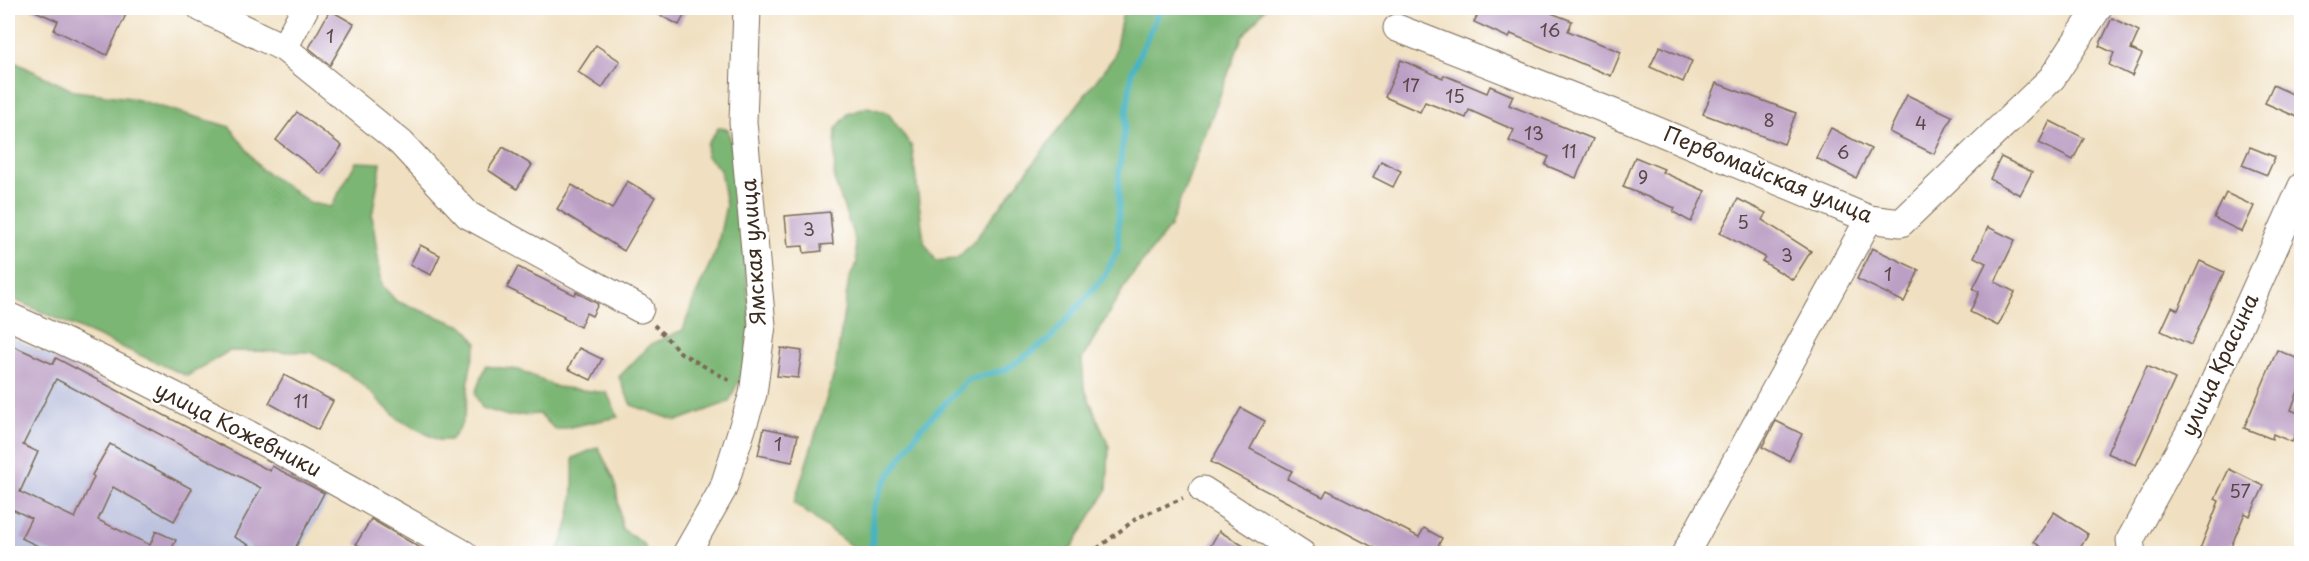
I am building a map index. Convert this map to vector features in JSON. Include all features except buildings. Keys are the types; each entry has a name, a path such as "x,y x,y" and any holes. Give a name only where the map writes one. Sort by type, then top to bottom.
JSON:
{"street":[{"path":"201,8 284,48 401,143 468,214 639,309"},
{"path":"284,48 305,8"},
{"name":"Ямская улица","path":"686,554 723,489 753,394 762,325 743,122 747,8"},
{"name":"Первомайская улица","path":"1397,28 1617,114 1869,219 1901,223 2052,78 2098,8"},
{"name":"улица Красина","path":"2127,549 2200,413 2301,186"},
{"path":"1685,554 1869,219"},
{"name":"улица Кожевники","path":"8,316 99,357 319,472 464,554"},
{"path":"1203,490 1302,554"}],"path":[{"path":"639,309 681,353 753,394"},
{"path":"1090,554 1137,518 1203,490"}],"shaded area":[{"path":"10,336 269,471 272,466 324,493 332,493 299,553 8,554 8,342"}],"green space":[{"path":"1126,8 1266,8 1242,37 1170,227 1127,282 1082,359 1084,387 1109,447 1107,490 1068,553 858,553 794,503 835,371 849,279 857,263 855,240 834,179 836,129 848,114 868,107 888,113 912,147 924,242 936,261 956,259 971,245 1114,57 1122,16"},
{"path":"8,59 74,91 131,98 230,127 261,169 311,203 331,207 356,162 381,163 372,216 382,285 396,301 465,327 477,343 472,360 466,411 456,433 450,440 438,440 398,419 355,378 311,352 229,351 187,376 8,297"},
{"path":"718,128 728,129 738,175 750,321 744,369 729,402 677,421 631,405 619,377 651,344 683,330 717,248 726,205 720,170 706,155 707,145"},
{"path":"485,366 519,370 557,387 607,393 618,417 556,430 539,414 508,416 482,408 475,394"},
{"path":"598,447 615,481 622,529 644,544 647,553 557,553 571,507 573,458"}],"waterway":[{"path":"870,554 873,509 883,485 920,429 969,379 1005,370 1049,340 1103,278 1118,250 1119,172 1132,71 1161,8"}]}
